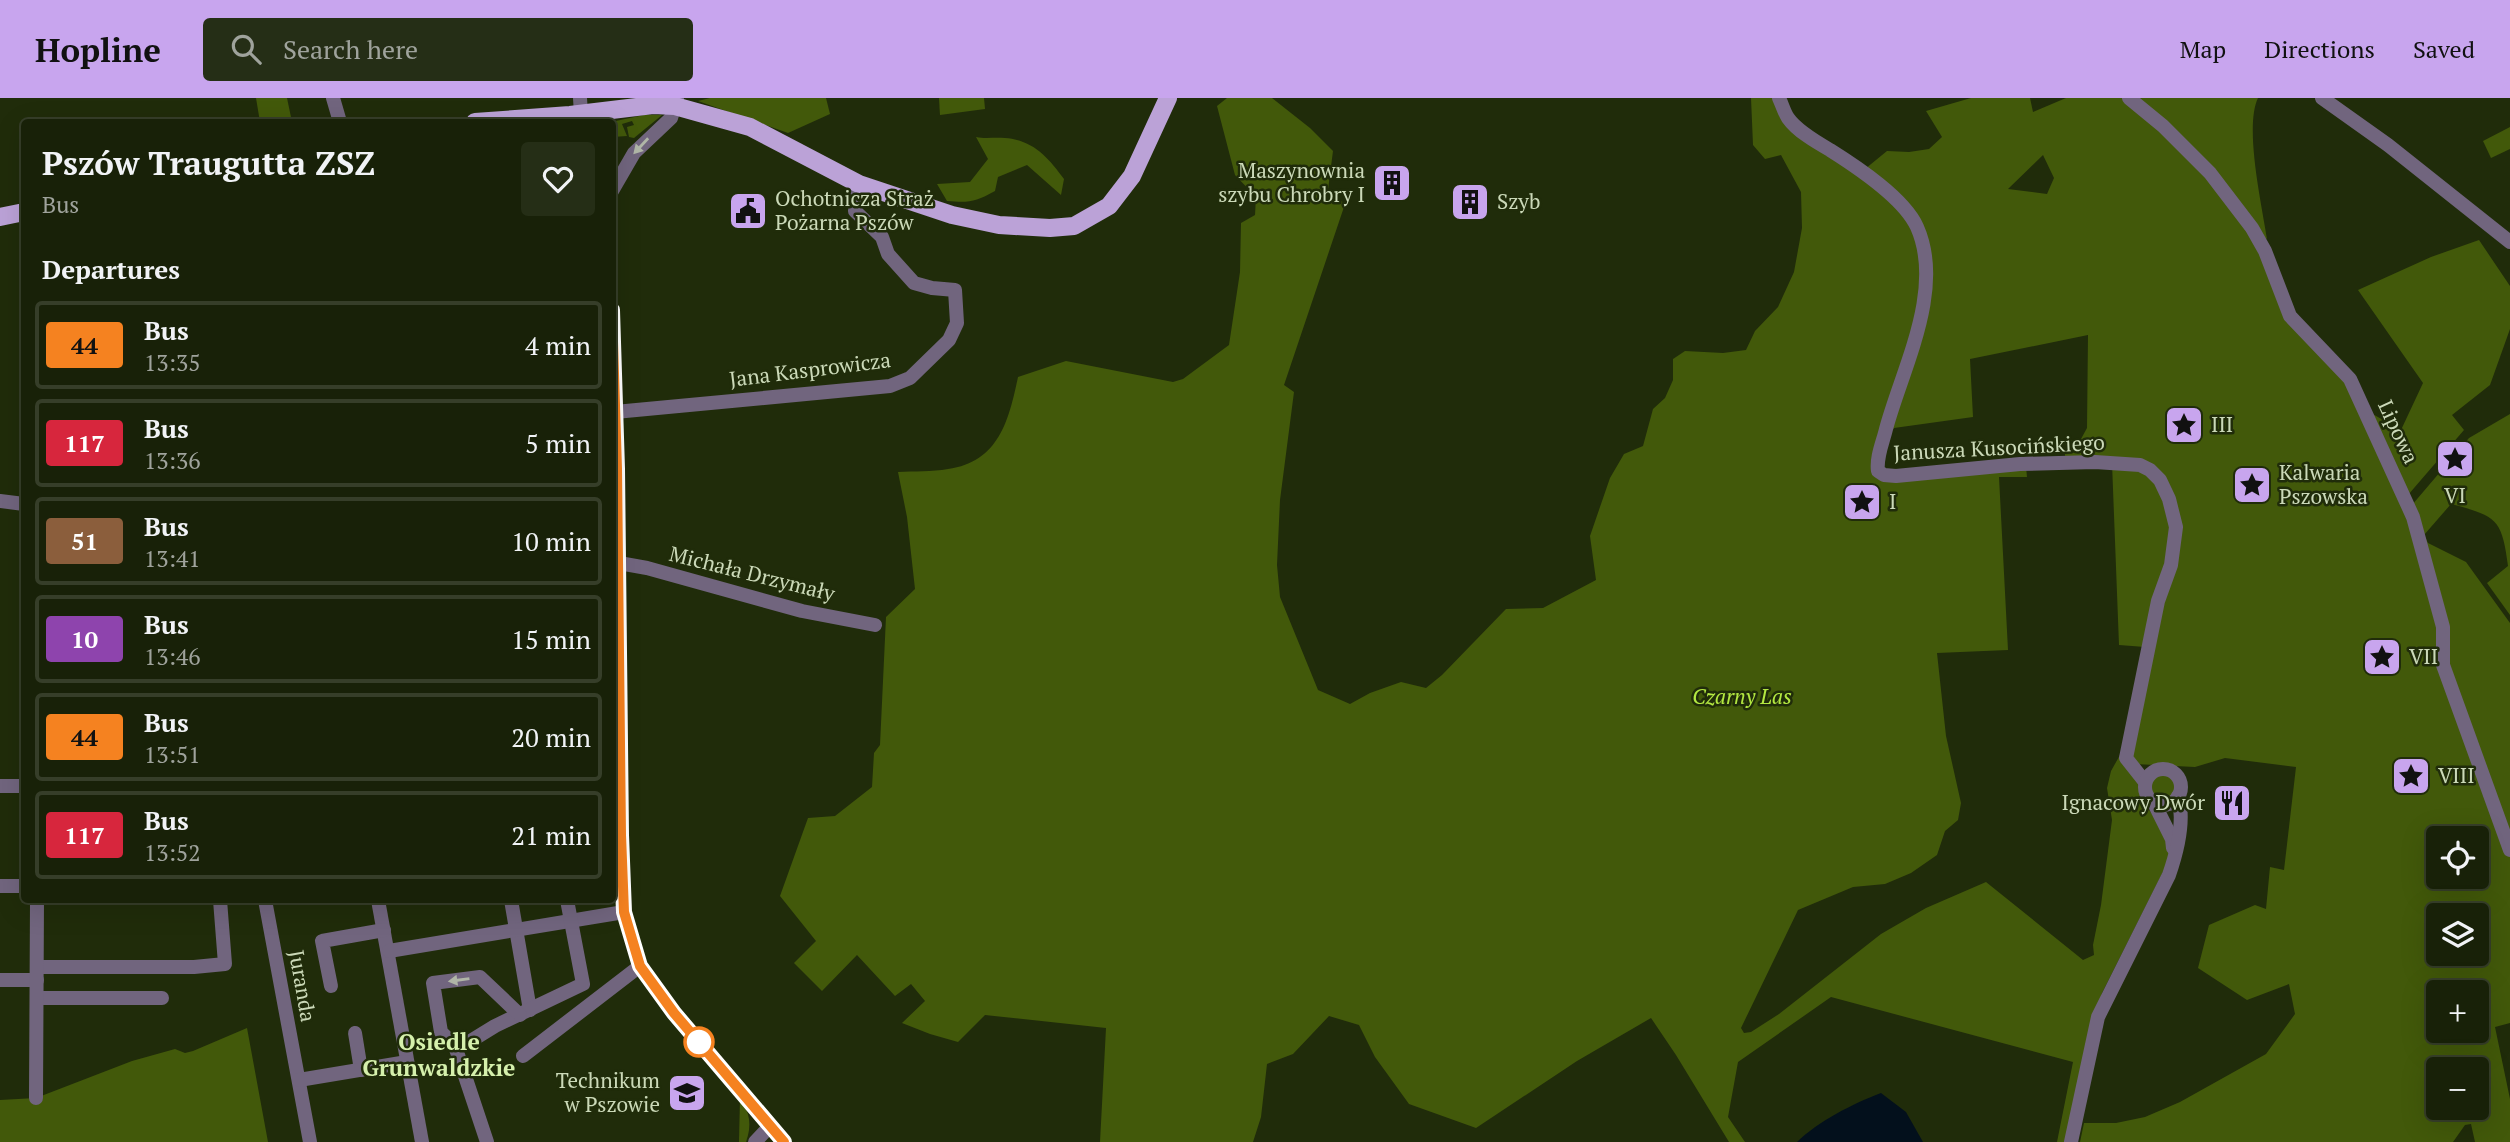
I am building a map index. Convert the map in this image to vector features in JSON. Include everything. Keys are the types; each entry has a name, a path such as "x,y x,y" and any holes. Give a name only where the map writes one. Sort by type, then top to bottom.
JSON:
{"main road":[{"path":"505,119 676,102 750,127 859,184 952,215 999,225 1050,228 1074,226 1103,211 1121,192 1145,152 1168,98"},
{"path":"0,217 21,213"}],"street":[{"path":"333,98 339,119"},
{"name":"Janusza Kusocińskiego","path":"1779,98 1788,118 1811,139 1856,167 1893,196 1917,226 1924,252 1926,286 1918,332 1889,419 1878,460 1878,471 1884,475 1896,476 2026,463 2112,462 2143,466 2160,480 2169,499 2176,527 2171,565 2158,601 2126,758 2145,782"},
{"name":"Lipowa","path":"2129,98 2163,126 2210,173 2252,228 2265,251 2290,316 2350,379 2413,517 2443,627 2444,665 2510,850"},
{"path":"2322,98 2388,145 2510,242"},
{"path":"616,184 634,153 671,118 676,102"},
{"name":"Jana Kasprowicza","path":"616,412 887,386 910,378 949,340 957,323 955,290 914,283 888,254 882,237 855,211 859,184"},
{"path":"0,500 21,504"},
{"path":"616,521 617,835 624,912 640,966 674,1013 784,1142"},
{"name":"Michała Drzymały","path":"618,563 802,611 875,625"},
{"path":"2071,1142 2098,1017 2169,875 2175,856 2181,785 2172,771 2154,771 2145,782 2145,792 2154,803 2172,839 2175,856"},
{"path":"0,786 21,786"},
{"path":"2154,803 2164,806 2179,796"},
{"path":"0,886 21,886"},
{"path":"36,1098 37,903"},
{"path":"0,980 37,973 225,964 220,903"},
{"name":"Juranda","path":"266,903 310,1142"},
{"path":"379,903 422,1142"},
{"path":"512,903 525,1013"},
{"path":"455,1046 469,1042 495,1026 583,984 568,903"},
{"path":"389,951 624,912"},
{"path":"331,986 322,941 384,930"},
{"path":"523,1056 640,966"},
{"path":"487,1142 455,1046 441,1032 433,984 480,977 525,1013"},
{"path":"38,998 162,998"},
{"path":"355,1033 361,1070"},
{"path":"299,1080 407,1062"},
{"path":"755,1142 770,1126"}],"green space":[{"path":"256,98 287,98 291,119 260,119"},
{"path":"710,98 826,98 830,114 788,133 698,101"},
{"path":"939,98 984,98 985,109 940,115"},
{"name":"Czarny Las","path":"1227,98 1272,98 1310,128 1333,151 1328,190 1345,204 1284,385 1294,392 1280,500 1277,565 1280,597 1318,690 1350,704 1370,693 1401,682 1426,688 1506,609 1543,608 1596,580 1590,536 1610,478 1624,454 1643,446 1653,409 1665,398 1673,380 1673,359 1685,351 1723,353 1746,350 1755,331 1778,307 1794,272 1802,228 1801,192 1781,155 1765,159 1753,145 1751,98 1777,98 1787,118 1856,167 1916,227 1925,281 1878,471 2026,467 2027,477 1999,477 2008,650 1937,653 1946,736 1961,803 1958,820 1945,831 1937,855 1911,873 1885,884 1853,887 1798,910 1741,1028 1744,1033 1751,1032 1779,1014 1881,934 1926,908 1986,882 2083,960 2094,955 2093,945 2112,820 2107,788 2111,771 2120,755 2140,783 2143,801 2167,836 2170,858 2102,993 2068,1142 2057,1142 2073,1062 1831,997 1738,1062 1728,1117 1745,1142 1729,1142 1651,1018 1577,1061 1476,1128 1409,1104 1375,1057 1359,1025 1329,1016 1293,1054 1267,1064 1261,1117 1253,1142 1100,1142 1106,1028 985,1015 958,1042 902,1023 925,1001 911,984 895,996 857,955 822,991 794,963 816,941 780,896 808,818 835,816 872,787 874,753 880,745 886,617 915,589 907,517 898,472 948,469 979,458 999,436 1010,409 1018,377 1066,361 1173,382 1183,379 1229,345 1240,272 1241,223 1255,215 1256,197 1235,175 1217,106"},
{"path":"1971,98 2030,98 2033,112 2066,98 2122,98 2178,146 2133,98 2258,98 2254,111 2253,146 2267,239 2262,236 2291,315 2369,412 2401,430 2423,383 2358,290 2431,257 2479,240 2510,286 2510,329 2490,385 2452,415 2464,430 2408,495 2412,505 2469,438 2510,414 2510,615 2487,583 2508,566 2503,538 2494,522 2478,512 2451,504 2424,535 2428,543 2466,562 2510,623 2510,1023 2495,1027 2510,1099 2510,1142 2475,1142 2471,1124 2465,1125 2453,1142 2080,1142 2084,1123 2116,1123 2145,1117 2180,1102 2266,1054 2295,1014 2289,984 2247,1000 2198,968 2209,925 2255,905 2266,909 2270,867 2284,870 2296,767 2225,758 2195,767 2135,764 2130,755 2145,647 2119,645 2112,463 2065,462 2065,441 2081,439 2087,428 2088,335 1970,359 1973,417 1894,428 1890,434 1922,339 1924,234 1865,169 1887,151 1929,149 1942,137 1926,111","holes":["2043,155 2054,178 2047,194 2008,189"]},
{"path":"644,115 662,115 634,138 629,137 627,127 634,125 632,121 622,124 627,136 616,137 616,121"},
{"path":"2510,127 2510,149 2491,158 2483,141"},
{"path":"976,137 1015,139 1032,146 1046,157 1064,179 1061,195 1027,165 998,177 995,191 982,197 967,202 947,201 937,184 970,182 988,159"},
{"path":"2163,773 2173,777 2177,787 2173,797 2163,801 2153,797 2149,787 2153,777"},
{"path":"247,1028 268,1142 0,1142 0,1100 36,1098 132,1061 175,1049 185,1053 193,1051"},
{"path":"740,1098 749,1119 746,1142 739,1142"}],"water":[{"path":"1881,1093 1906,1112 1923,1142 1797,1142 1836,1114"}],"bus line":[{"name":"44","path":"616,432 624,912 640,966 674,1013 784,1142"}],"place":[{"name":"Maszynownia szybu Chrobry I","path":"1392,183"},
{"name":"Szyb","path":"1470,202"},
{"name":"Ochotnicza Straż Pożarna Pszów","path":"748,211"},
{"name":"III","path":"2184,425"},
{"name":"VI","path":"2455,459"},
{"name":"Kalwaria Pszowska","path":"2252,485"},
{"name":"I","path":"1862,502"},
{"name":"VII","path":"2382,657"},
{"name":"VIII","path":"2411,776"},
{"name":"Ignacowy Dwór","path":"2232,803"},
{"name":"Technikum w Pszowie","path":"687,1093"}],"district":[{"name":"Osiedle Grunwaldzkie","path":"439,1055"}]}
